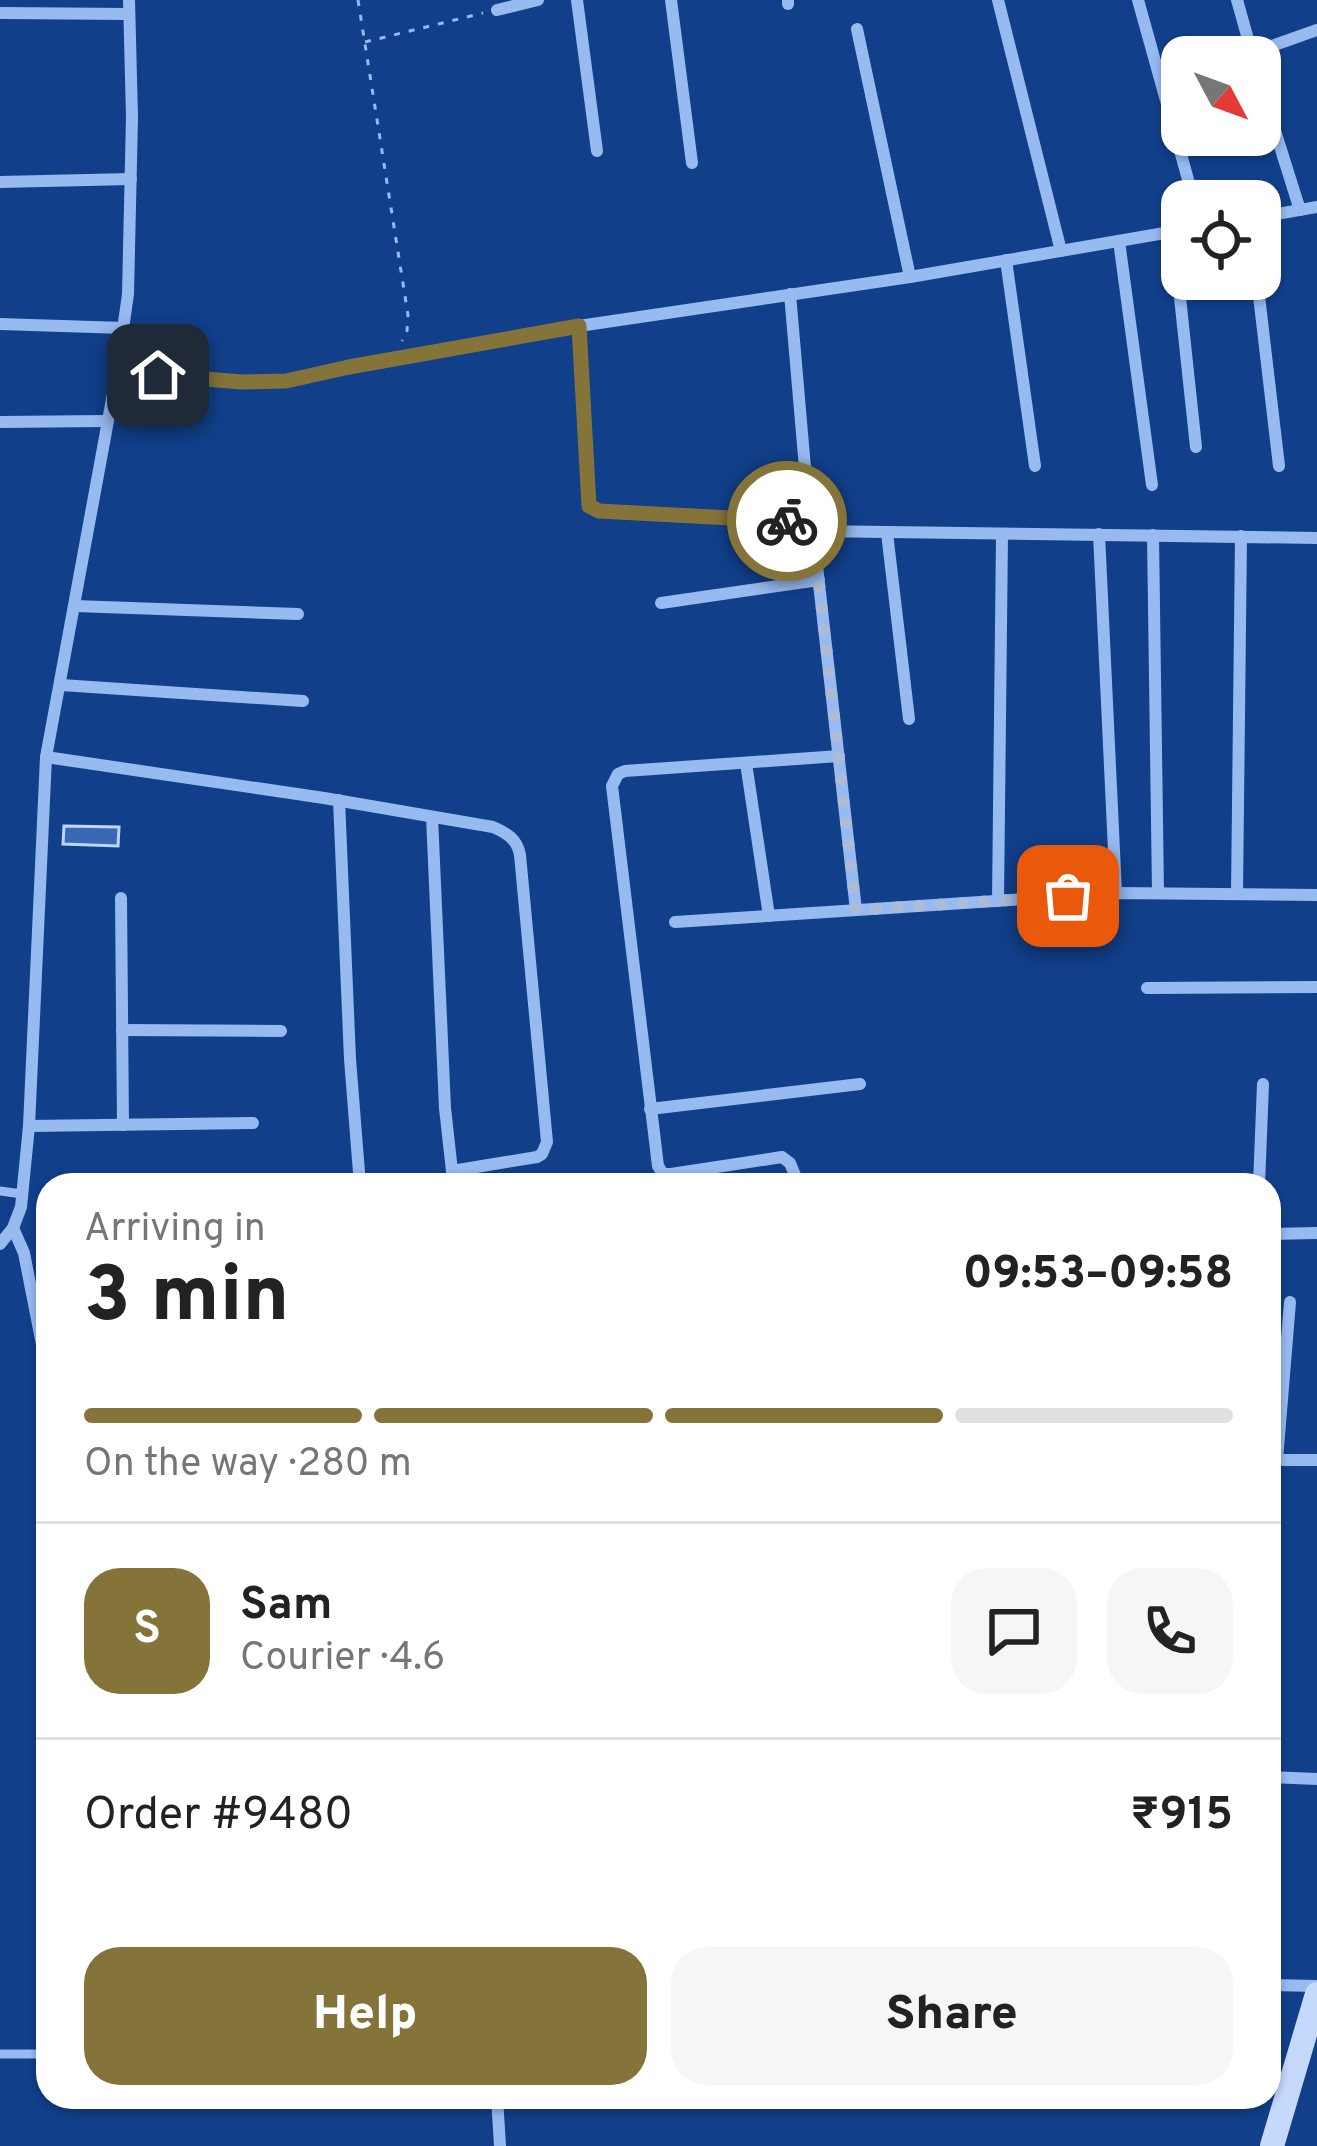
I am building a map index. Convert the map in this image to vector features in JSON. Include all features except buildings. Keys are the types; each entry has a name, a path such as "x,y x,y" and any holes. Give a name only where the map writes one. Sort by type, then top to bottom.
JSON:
{"street":[{"path":"577,0 596,151"},
{"path":"671,0 692,163"},
{"path":"998,0 1061,250"},
{"path":"1138,0 1188,180"},
{"path":"1237,0 1247,36"},
{"path":"497,10 528,1"},
{"path":"0,13 129,7 131,179 124,328 46,757 22,1194 13,1228 0,1244"},
{"path":"857,29 910,277"},
{"path":"1281,44 1317,30"},
{"path":"1281,150 1300,210"},
{"path":"0,182 131,179"},
{"path":"1281,213 1317,207"},
{"path":"117,372 265,382 306,378 579,326 1161,234"},
{"path":"1119,241 1151,485"},
{"path":"1006,260 1035,466"},
{"path":"790,295 811,529 856,910"},
{"path":"1184,300 1196,447"},
{"path":"1259,300 1279,466"},
{"path":"0,324 124,328"},
{"path":"579,326 589,506 599,511 806,522 811,529"},
{"path":"0,422 106,421"},
{"path":"811,529 1317,538"},
{"path":"887,533 909,719"},
{"path":"1099,533 1116,893"},
{"path":"998,901 1002,535"},
{"path":"1153,535 1158,892"},
{"path":"1237,894 1241,536"},
{"path":"661,603 819,580"},
{"path":"75,606 298,614"},
{"path":"61,686 303,701"},
{"path":"663,1173 650,1109 613,780 625,771 839,756"},
{"path":"46,757 338,800 507,832 518,847 547,1142 537,1157 474,1173"},
{"path":"746,763 769,916"},
{"path":"338,800 359,1173"},
{"path":"432,817 445,1108 453,1173"},
{"path":"675,922 1116,893 1317,895"},
{"path":"122,898 123,1125"},
{"path":"1147,988 1317,987"},
{"path":"122,1030 280,1031"},
{"path":"650,1109 860,1084"},
{"path":"1259,1173 1263,1084"},
{"path":"29,1126 253,1123"},
{"path":"670,1173 782,1156 794,1173"},
{"path":"13,1228 24,1253 36,1314"},
{"path":"1281,1234 1317,1233"},
{"path":"1281,1386 1290,1302"},
{"path":"1281,1460 1317,1460"},
{"path":"1281,1778 1317,1779"},
{"path":"1272,2146 1317,1990 1281,1986"},
{"path":"498,2109 500,2146"}],"lane":[{"path":"0,1191 22,1194"},
{"path":"0,2054 36,2054"}],"path":[{"path":"358,0 408,315 407,331 390,359"},
{"path":"365,42 497,10"}],"way so far":[{"path":"787,521 806,522 813,531 856,910 1068,896"}],"route":[{"path":"158,375 286,381 579,326 589,506 599,511 787,521"}]}
